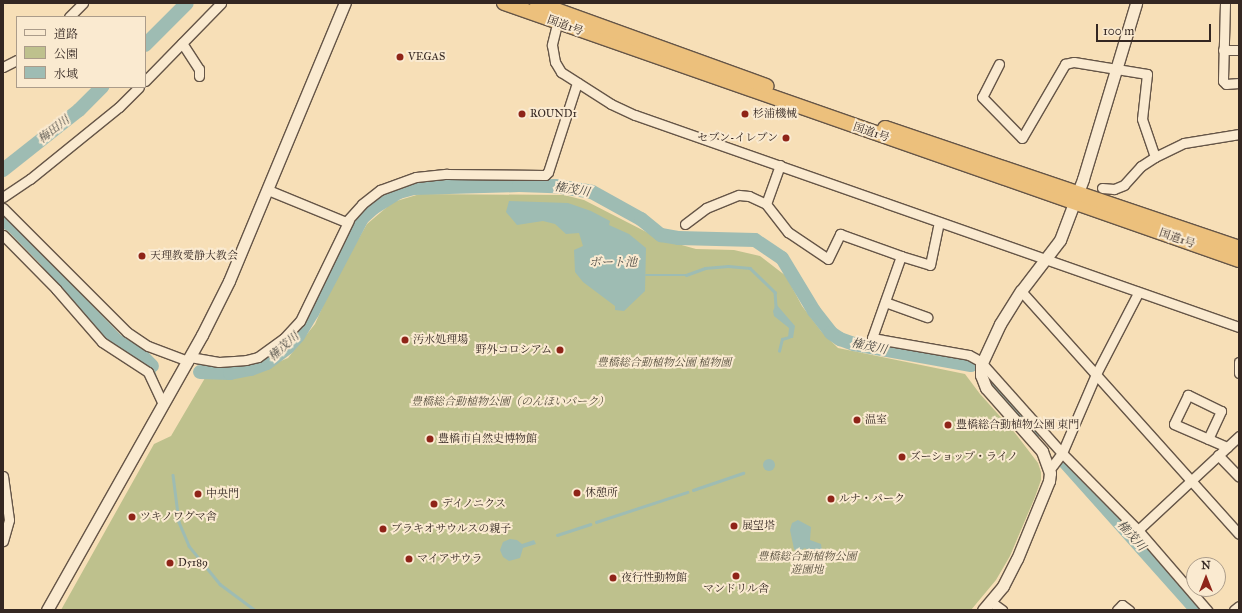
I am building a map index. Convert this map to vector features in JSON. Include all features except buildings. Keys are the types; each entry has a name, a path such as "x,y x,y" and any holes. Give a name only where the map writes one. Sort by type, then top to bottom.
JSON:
{"highway":[{"name":"国道1号","path":"504,3 559,17 818,105 1239,260"},
{"name":"国道1号","path":"537,3 559,17"},
{"name":"国道1号","path":"1076,199 1239,248"}],"street":[{"path":"70,16 84,3"},
{"path":"146,79 221,3"},
{"path":"47,610 189,359 229,281 345,3"},
{"path":"1002,610 987,606 1003,586 1022,550 1049,481 1050,469 1042,451 986,388 981,375 982,363 1000,324 1021,291 1060,240 1076,199 1136,3"},
{"path":"1225,3 1223,50 1224,82 1239,83"},
{"path":"559,17 552,45 555,62 561,72 577,83 635,115 780,165 1138,293 1239,327"},
{"path":"182,43 199,69 199,76"},
{"path":"1223,50 1239,50"},
{"path":"3,67 16,60"},
{"path":"999,64 982,97 1022,138 1064,64 1074,62 1147,74 1142,119 1155,157"},
{"path":"3,208 127,332 148,346 189,359 219,362 246,360 258,356 284,338 300,321 349,220 362,204 380,190 416,177 447,174 545,175 548,172 577,83"},
{"path":"3,198 30,179 119,107 138,88"},
{"path":"1102,188 1114,189 1124,185 1141,166 1155,157 1184,143 1239,134"},
{"path":"766,204 780,165"},
{"path":"268,190 341,222 349,220"},
{"path":"685,224 706,208 739,195 749,196 766,204 788,232 828,259 840,234 930,265 939,222"},
{"path":"3,235 56,289 102,342 148,372 163,404"},
{"path":"901,256 872,338 969,355 982,363 1062,453 1138,530 1207,610"},
{"path":"1021,291 1239,534"},
{"path":"1050,469 1062,453 1096,374 1138,293"},
{"path":"885,302 927,317"},
{"path":"1239,362 1239,373"},
{"path":"1208,439 1221,411 1188,395 1174,424 1208,439 1227,447"},
{"path":"1138,530 1239,436"},
{"path":"1218,455 1239,477"},
{"path":"3,476 9,520 3,541"},
{"path":"1117,610 1122,605 1129,610"},
{"path":"1234,610 1239,606"}],"green space":[{"name":"豊橋総合動植物公園（のんほいパーク）","path":"420,194 564,195 584,200 660,239 696,249 734,250 760,256 786,276 802,306 821,331 838,348 965,374 980,394 1015,433 1038,463 1041,472 1041,480 1035,497 1010,556 996,580 971,610 61,610 154,444 171,436 205,378 232,378 247,375 288,358 315,324 333,283 367,224 393,202"}],"water":[{"name":"ボート池","path":"509,201 568,203 591,211 610,221 609,225 629,234 646,248 645,291 624,311 615,310 615,306 583,282 575,272 574,250 583,246 579,233 566,234 555,224 543,221 517,225 506,212"},
{"path":"776,304 795,326 793,338 788,338 789,328 774,316 773,311"},
{"path":"767,459 771,459 775,465 771,471 767,471 763,467 763,463"},
{"path":"798,520 811,527 810,540 821,544 822,551 818,557 809,557 810,552 805,548 798,552 794,549 790,530 792,523"},
{"path":"510,539 517,540 522,544 534,540 536,544 523,548 520,558 509,561 503,557 500,550 503,542"}],"waterway":[{"name":"梅田川","path":"146,44 187,3"},
{"name":"梅田川","path":"3,170 79,110 101,88"},
{"name":"権茂川","path":"200,372 230,373 251,369 267,363 288,347 298,336 312,313 362,218 373,208 399,192 414,188 519,185 555,186 592,192 641,219 661,235 678,238 755,240 782,258 814,311 831,333 840,339 854,344 971,365"},
{"name":"権茂川","path":"3,221 12,225 47,261 61,283 117,341 142,356 152,366"},
{"path":"646,275 686,275 705,268 728,266 750,268 775,292 776,307"},
{"path":"779,351 782,339 789,337"},
{"path":"152,366 156,378"},
{"name":"権茂川","path":"993,383 1036,430"},
{"name":"権茂川","path":"1065,462 1197,610"},
{"path":"693,490 743,473"},
{"path":"173,475 179,522 189,546 220,584 255,610"},
{"path":"596,522 687,492"},
{"path":"557,535 590,524"}],"place":[{"name":"VEGAS","path":"400,57"},
{"name":"ROUND1","path":"522,114"},
{"name":"杉浦機械","path":"745,114"},
{"name":"セブン-イレブン","path":"786,138"},
{"name":"天理教愛静大教会","path":"142,256"},
{"name":"汚水処理場","path":"405,340"},
{"name":"野外コロシアム","path":"560,350"},
{"name":"温室","path":"857,420"},
{"name":"豊橋総合動植物公園 東門","path":"948,425"},
{"name":"豊橋市自然史博物館","path":"430,439"},
{"name":"ズーショップ・ライノ","path":"902,457"},
{"name":"休憩所","path":"577,493"},
{"name":"中央門","path":"198,494"},
{"name":"ルナ・パーク","path":"831,499"},
{"name":"デイノニクス","path":"434,504"},
{"name":"ツキノワグマ舎","path":"132,517"},
{"name":"展望塔","path":"734,526"},
{"name":"ブラキオサウルスの親子","path":"383,529"},
{"name":"マイアサウラ","path":"409,559"},
{"name":"D5189","path":"170,563"},
{"name":"マンドリル舎","path":"736,576"},
{"name":"夜行性動物館","path":"613,578"}],"park label":[{"name":"豊橋総合動植物公園 植物園","path":"664,363"},
{"name":"豊橋総合動植物公園 遊園地","path":"807,564"}]}
